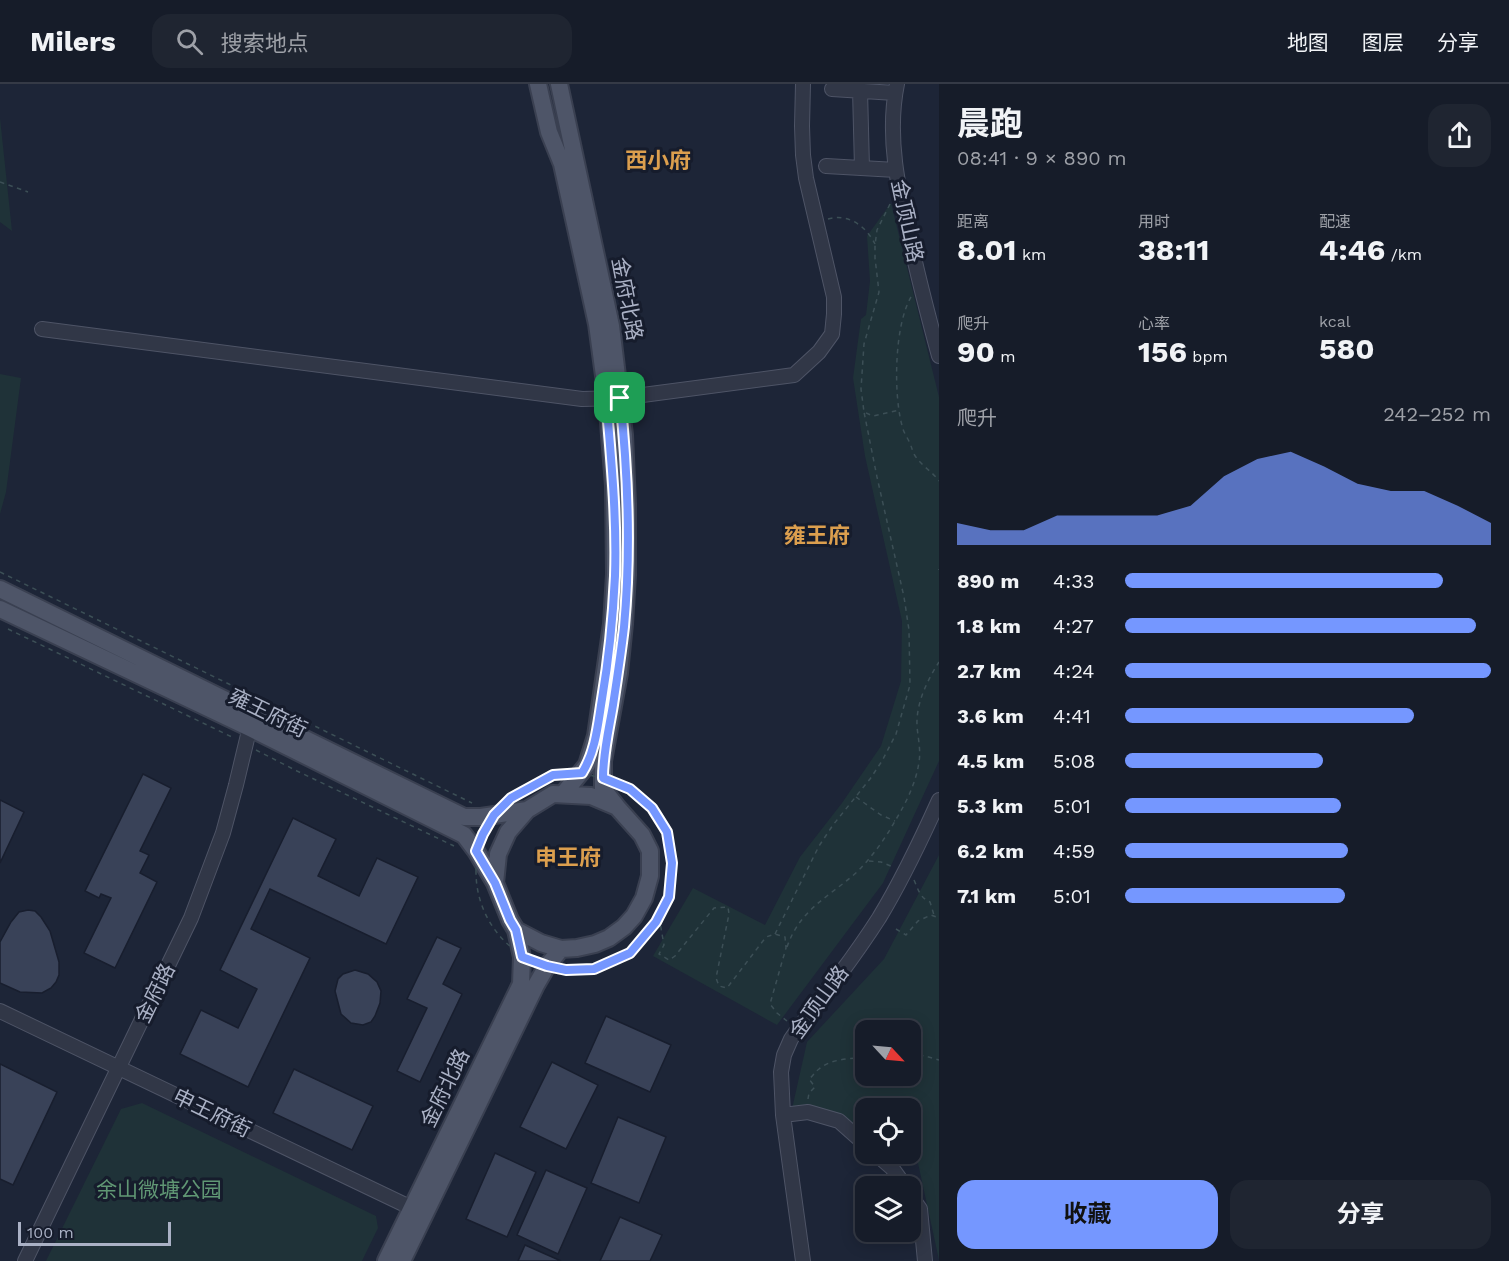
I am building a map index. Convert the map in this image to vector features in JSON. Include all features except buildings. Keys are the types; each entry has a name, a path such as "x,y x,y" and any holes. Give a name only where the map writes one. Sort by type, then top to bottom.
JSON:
{"main road":[{"name":"金府北路","path":"538,84 549,132 562,164 613,398 624,435 627,504 624,624 619,673 603,761 603,789 617,807"},
{"name":"金府北路","path":"559,84 611,326 615,574 612,624 596,736 587,765 563,794"},
{"name":"雍王府街","path":"1,591 252,721 464,835 495,883"},
{"name":"雍王府街","path":"0,609 465,817 480,818 527,810"},
{"path":"553,794 591,796 617,807 642,835 650,851 650,876 644,898 634,916 609,938 595,944 561,949 541,943 516,930 495,883 498,854 508,832 527,810 553,794"},
{"name":"金府北路","path":"402,1261 418,1212 521,984 522,957 516,930"},
{"name":"金府北路","path":"386,1261 418,1212 536,985 547,966 561,949"}],"street":[{"path":"42,329 582,399 613,398 794,375 819,352 832,334 834,314 834,297 806,178 801,126 803,84"},
{"path":"832,89 896,88"},
{"name":"金顶山路","path":"896,88 893,143 899,191 939,356"},
{"path":"860,90 862,168"},
{"path":"826,166 896,170"},
{"name":"金府路","path":"25,1261 195,908 223,833 252,721"},
{"name":"金顶山路","path":"803,1261 783,1115 781,1072 784,1055 791,1038 909,876 939,800"},
{"name":"申王府街","path":"0,1011 418,1212"},
{"path":"783,1115 808,1112 839,1121 855,1135"},
{"path":"887,1164 898,1176"},
{"path":"921,1219 925,1261"}],"path":[{"path":"0,182 28,192"},
{"path":"775,934 819,846 882,761 896,734 910,685 909,630 904,597 877,477 861,389 864,344 879,292 875,244 878,230 899,191"},
{"path":"816,222 837,216 845,218 859,225 875,244"},
{"path":"920,284 908,303 902,319 897,364 900,410 903,429 914,454 939,482"},
{"path":"864,412 873,416 900,410"},
{"name":"雍王府街","path":"0,572 494,815"},
{"path":"798,1029 777,1013 770,1004 786,948 791,935 813,906 840,886 868,860 896,821 910,794 919,762 917,718 921,698 939,662"},
{"path":"582,773 603,778 630,789 652,808 667,832 672,863 669,897 656,922 630,953 594,969 566,970 522,957 506,946 485,918 475,883 476,851 483,834 494,815 511,798 553,775 582,773"},
{"path":"855,797 896,821"},
{"path":"868,860 881,862 909,876 924,900 930,902 934,916"},
{"path":"659,916 664,945 659,954 669,960 675,956 714,908 728,907 729,915 716,978 719,986 727,988 766,937 775,934 785,937 786,948"},
{"path":"896,929 906,935 918,921 931,915 939,918"},
{"path":"921,1055 939,1060"},
{"path":"808,1112 809,1093 814,1087 809,1079 818,1069 842,1059 855,1058"}],"green space":[{"path":"0,118 12,231 0,222"},
{"path":"891,203 939,397 939,761 883,883 777,1025 653,956 693,888 765,925 800,857 842,803 881,746 901,681 902,621 865,456 853,378 861,319 866,315 870,281 867,236"},
{"path":"0,374 21,378 6,492 0,514"},
{"path":"939,855 939,1260 918,1164 921,1164 921,1098 855,1098 855,1137 792,1109 807,1042 884,959"},
{"name":"余山微塘公园","path":"142,1103 376,1216 378,1228 362,1261 46,1261 121,1109"}],"district":[{"name":"西小府","path":"658,160"},
{"name":"雍王府","path":"817,535"},
{"name":"申王府","path":"568,857"}],"route":[{"path":"606,398 620,398 627,504 627,575 619,673 603,761 603,778 630,789 652,808 667,832 672,863 669,897 656,922 630,953 594,969 566,970 522,957 516,930 495,883 476,851 494,815 511,798 553,775 582,773 587,765 596,736 607,671 615,574 614,486 606,398"}]}
